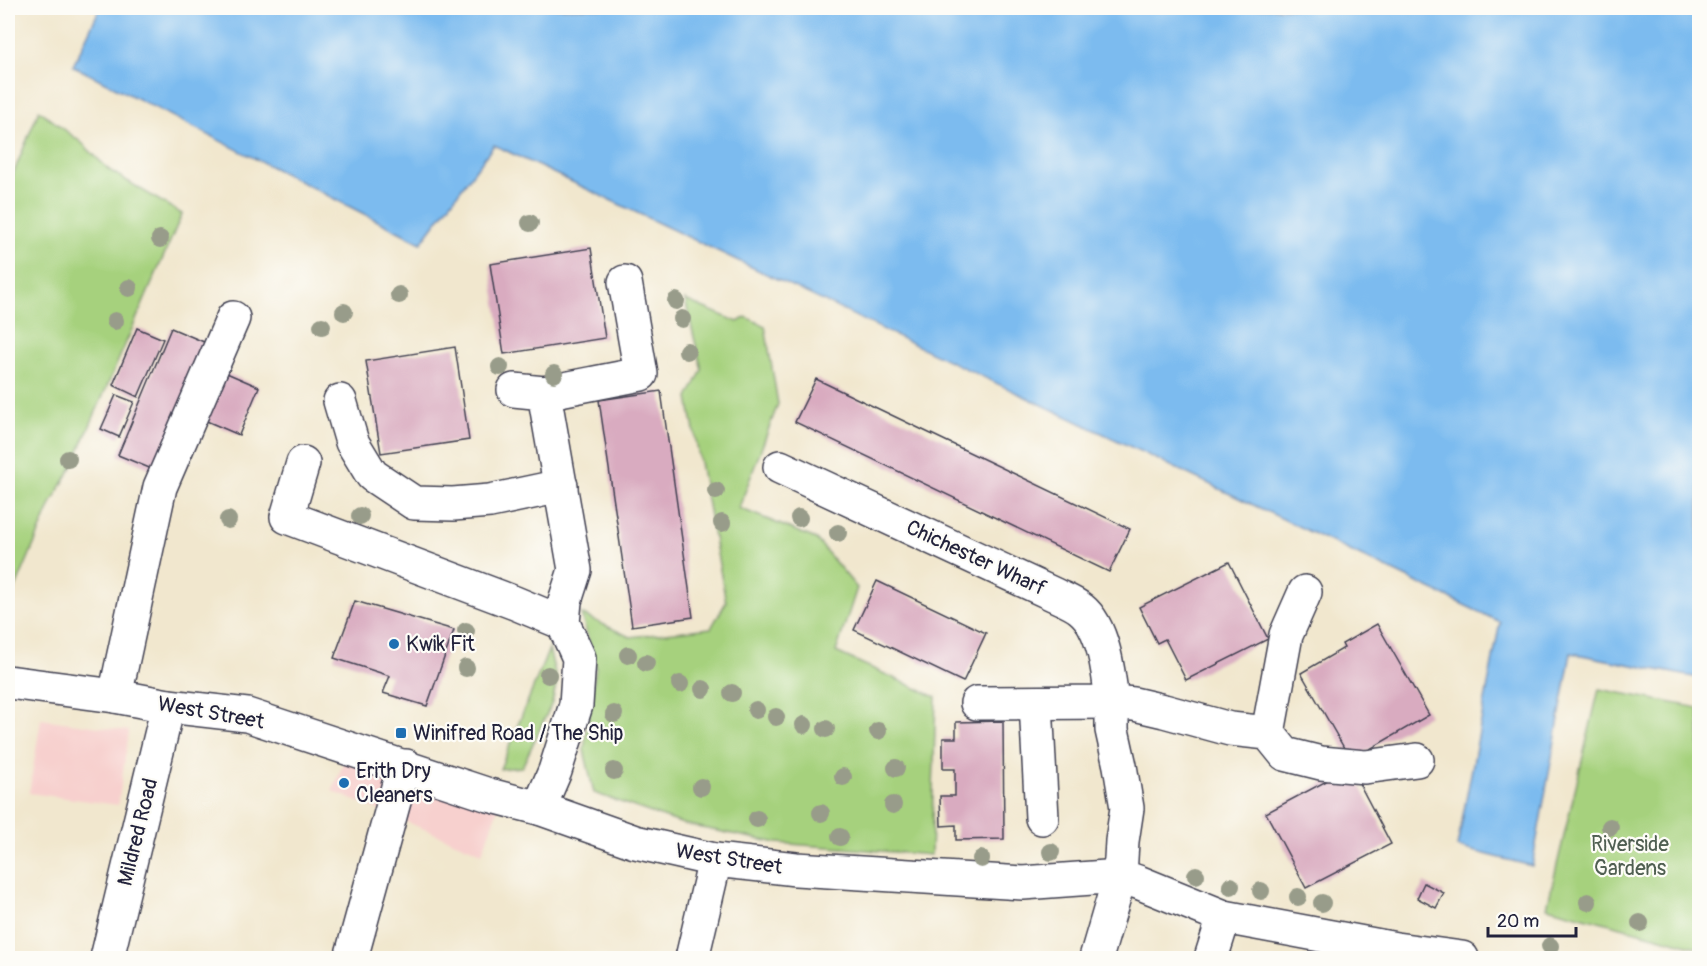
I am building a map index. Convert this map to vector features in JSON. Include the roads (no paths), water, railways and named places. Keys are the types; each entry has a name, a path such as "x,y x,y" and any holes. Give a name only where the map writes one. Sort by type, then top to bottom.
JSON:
{"street":[{"path":"539,808 555,771 576,705 579,658 563,623 566,601 575,570 561,486 529,392 641,374 625,282"},
{"path":"115,696 160,487 233,318"},
{"path":"340,401 352,442 372,475 414,503 453,504 490,501 561,486"},
{"path":"303,463 287,517 563,623"},
{"name":"Chichester Wharf","path":"780,467 1055,595 1081,609 1096,629 1108,666 1112,730 1127,808 1120,876 1096,958"},
{"path":"1268,732 1286,635 1305,592"},
{"name":"West Street","path":"8,682 115,696 168,706 247,715 489,795 539,808 635,842 715,860 796,869 1023,883 1120,876 1224,917 1394,954 1462,958"},
{"path":"977,703 1112,702 1134,704 1230,729 1268,732 1285,754 1321,763 1365,767 1417,760"},
{"path":"1036,703 1042,818"},
{"name":"Mildred Road","path":"107,958 168,706"},
{"path":"351,958 398,787 406,766"},
{"path":"692,958 715,860"},
{"path":"1211,958 1224,917"}],"water":[{"path":"100,8 1699,8 1699,678 1571,653 1532,866 1457,847 1500,622 494,145 421,243 73,66"}],"place":[{"name":"Kwik Fit","path":"394,644"},
{"name":"Winifred Road / The Ship","path":"401,733"},
{"name":"Erith Dry Cleaners","path":"344,783"}],"park label":[{"name":"Riverside Gardens","path":"1630,856"}]}
